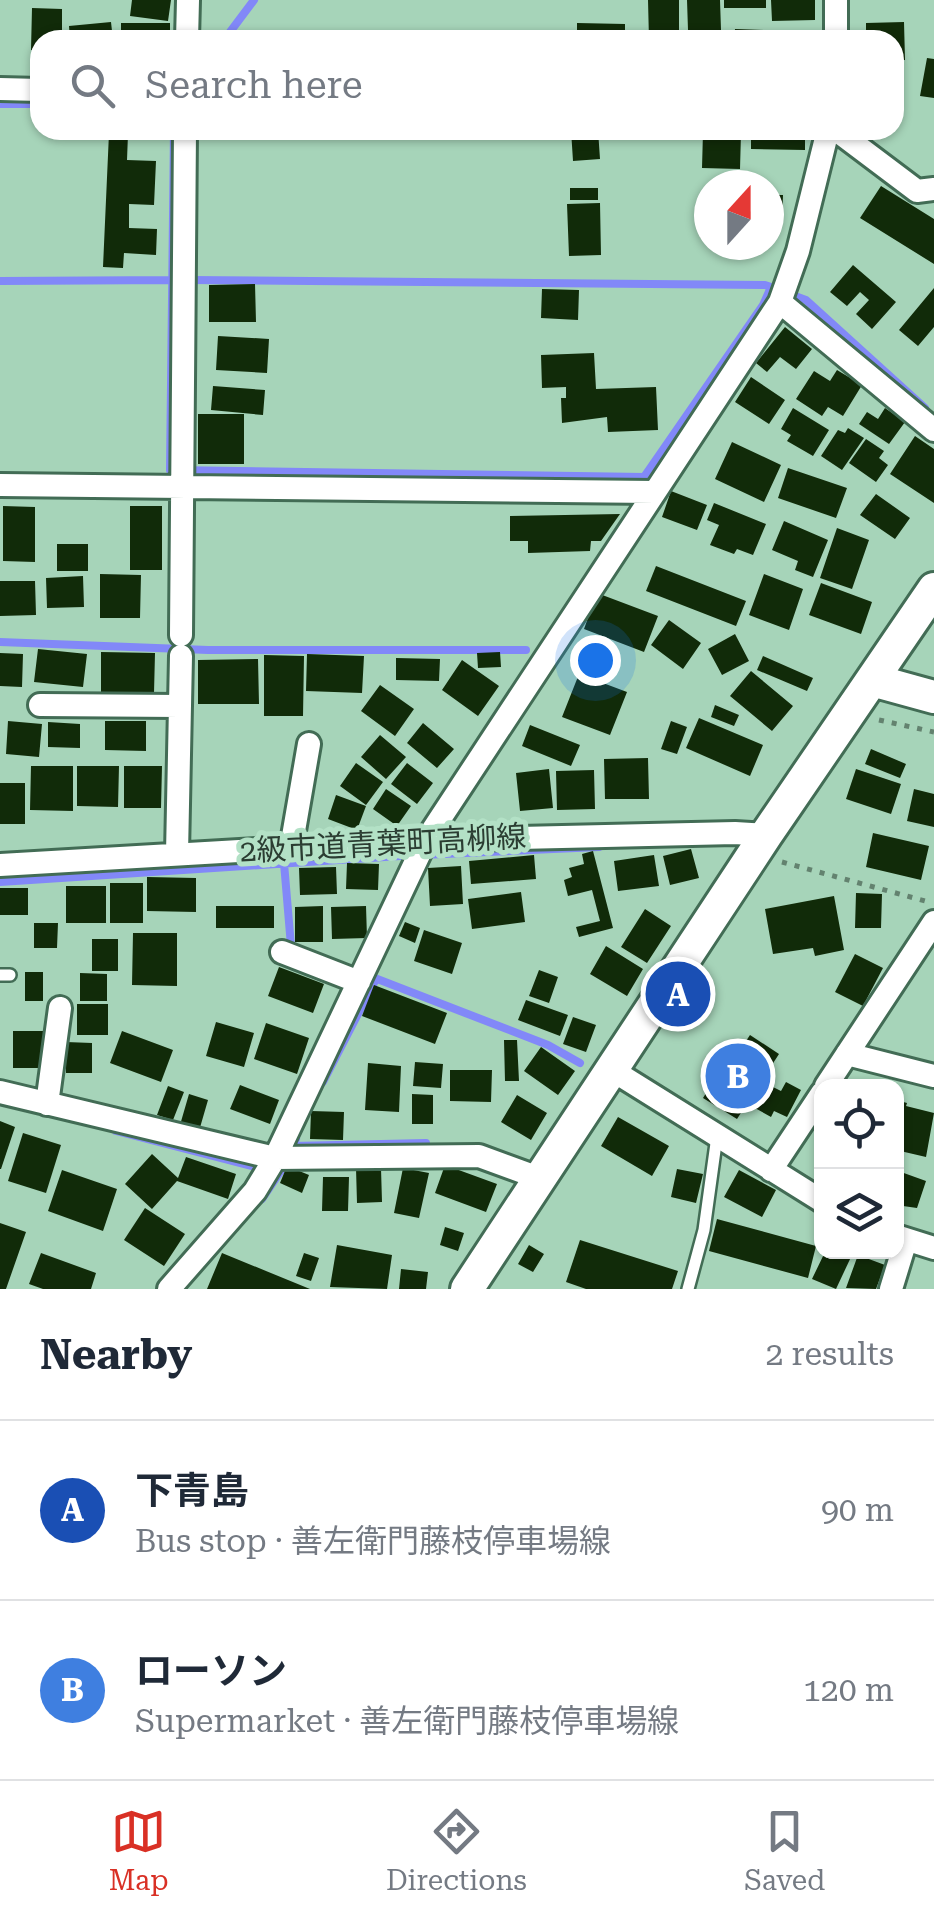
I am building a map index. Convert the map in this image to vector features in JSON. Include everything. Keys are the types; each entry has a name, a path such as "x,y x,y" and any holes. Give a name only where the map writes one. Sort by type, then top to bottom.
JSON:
{"main road":[{"path":"466,1289 612,1070 772,848 872,680 934,589"},
{"path":"872,680 934,697"}],"street":[{"path":"187,30 188,0"},
{"path":"836,0 836,30"},
{"path":"0,89 30,90"},
{"path":"177,854 185,140"},
{"path":"169,1289 255,1191 275,1158 426,840 780,302 798,251 826,140"},
{"path":"850,140 917,190 934,189"},
{"path":"780,302 934,430"},
{"path":"0,485 655,492"},
{"path":"40,705 180,706"},
{"path":"290,848 309,744"},
{"name":"2級市道青葉町高柳線","path":"0,865 426,840 716,833 772,848"},
{"path":"831,1079 934,922"},
{"path":"282,952 359,982"},
{"path":"47,1104 60,1008"},
{"path":"847,1054 934,1076"},
{"path":"612,1070 814,1196"},
{"path":"0,1092 275,1158 478,1156 539,1178"},
{"path":"771,1170 814,1105"},
{"path":"904,1239 934,1248"},
{"path":"891,1289 897,1259"}],"lane":[{"path":"688,1289 704,1230 717,1136"}],"path":[{"path":"869,734 880,719 934,732"},
{"path":"772,848 934,903"}],"building":[{"path":"132,0 171,0 168,21 130,16"},
{"path":"648,0 679,0 679,30 649,30"},
{"path":"687,0 720,0 721,30 688,30"},
{"path":"724,0 766,0 766,8 724,8"},
{"path":"771,0 815,0 815,20 772,21"},
{"path":"32,8 62,9 62,30 31,30"},
{"path":"111,22 112,30 69,30 69,26"},
{"path":"904,22 905,60 904,30 866,30 866,23"},
{"path":"121,23 170,23 170,30 121,30"},
{"path":"577,23 625,24 625,30 577,30"},
{"path":"927,58 934,59 934,98 920,96"},
{"path":"109,140 128,140 127,160 156,161 154,205 129,204 129,228 157,229 156,255 124,253 123,268 103,267"},
{"path":"572,140 599,140 600,159 573,161"},
{"path":"703,140 741,140 740,169 702,168"},
{"path":"751,140 805,140 805,150 751,149"},
{"path":"881,186 934,219 934,264 860,218"},
{"path":"570,188 598,188 598,200 570,200"},
{"path":"600,203 601,255 569,256 567,204"},
{"path":"853,265 896,302 872,329 856,314 869,300 860,292 847,306 830,292"},
{"path":"255,284 256,322 209,322 209,285"},
{"path":"934,288 934,327 918,346 899,330"},
{"path":"542,289 579,290 578,320 541,318"},
{"path":"785,327 812,349 796,369 780,357 767,372 756,363"},
{"path":"218,336 269,339 267,373 216,370"},
{"path":"594,353 596,389 656,387 658,430 608,432 607,417 562,423 561,398 566,398 566,387 542,388 541,355"},
{"path":"837,370 862,385 843,416 828,407 822,416 796,399 814,371 830,381"},
{"path":"751,377 785,400 769,424 735,402"},
{"path":"213,386 265,390 263,415 211,410"},
{"path":"793,408 829,430 813,456 787,441 791,435 781,429"},
{"path":"885,408 905,422 889,444 859,424 867,412 878,419"},
{"path":"198,414 244,414 244,464 198,464"},
{"path":"848,428 864,438 842,470 821,456 838,430 845,433"},
{"path":"915,436 934,449 934,503 890,474"},
{"path":"866,439 884,451 879,458 888,465 876,482 849,463"},
{"path":"732,442 781,465 764,502 715,479"},
{"path":"788,468 847,488 836,518 778,498"},
{"path":"671,491 707,505 697,530 662,517"},
{"path":"876,494 910,518 895,539 860,515"},
{"path":"714,503 766,524 753,555 737,549 734,554 710,545 719,525 707,520"},
{"path":"3,506 35,507 35,562 3,561"},
{"path":"130,506 162,506 162,570 130,570"},
{"path":"620,514 601,541 591,541 590,551 528,553 528,541 510,541 510,516"},
{"path":"784,521 828,540 813,577 795,570 798,561 772,550"},
{"path":"837,528 869,540 852,589 820,578"},
{"path":"57,544 88,544 88,571 57,571"},
{"path":"656,566 746,601 736,626 646,591"},
{"path":"100,574 141,575 140,618 100,618"},
{"path":"764,574 803,589 789,630 749,615"},
{"path":"83,576 84,607 47,608 46,578"},
{"path":"0,581 35,581 36,615 0,616"},
{"path":"821,583 872,602 861,634 809,615"},
{"path":"597,593 658,616 644,652 584,629"},
{"path":"669,620 701,643 683,669 651,645"},
{"path":"735,634 749,661 722,675 708,649"},
{"path":"38,649 87,654 83,687 34,682"},
{"path":"101,652 155,653 154,693 101,692"},
{"path":"500,652 501,667 478,668 477,653"},
{"path":"0,653 23,654 22,687 0,686"},
{"path":"307,654 364,656 362,693 306,691"},
{"path":"264,655 304,656 303,716 264,716"},
{"path":"763,656 813,678 807,691 757,670"},
{"path":"396,658 440,659 439,681 396,680"},
{"path":"258,659 259,704 198,704 198,660"},
{"path":"462,660 499,686 478,716 442,690"},
{"path":"751,671 793,706 772,731 730,696"},
{"path":"579,674 627,692 610,735 562,717"},
{"path":"380,685 414,709 395,736 361,711"},
{"path":"715,705 739,715 734,726 711,717"},
{"path":"699,718 763,745 750,776 686,748"},
{"path":"8,721 42,724 39,757 6,754"},
{"path":"105,721 146,721 146,751 105,750"},
{"path":"671,721 687,727 677,754 661,749"},
{"path":"48,722 80,724 80,748 48,747"},
{"path":"423,723 454,749 437,768 407,743"},
{"path":"530,725 580,745 571,766 522,746"},
{"path":"380,735 406,757 386,779 361,757"},
{"path":"871,749 906,764 900,778 865,764"},
{"path":"648,758 649,799 605,799 604,759"},
{"path":"356,763 383,782 366,805 340,786"},
{"path":"407,763 433,783 417,804 391,784"},
{"path":"31,766 73,766 73,811 30,810"},
{"path":"77,766 119,766 118,807 77,806"},
{"path":"124,766 162,766 161,808 124,808"},
{"path":"549,769 553,808 520,811 516,773"},
{"path":"856,769 901,784 891,814 846,799"},
{"path":"594,770 595,809 557,810 556,771"},
{"path":"0,783 25,783 25,824 0,824"},
{"path":"386,789 411,806 397,826 373,809"},
{"path":"914,789 934,794 934,827 907,821"},
{"path":"336,795 366,806 357,830 328,819"},
{"path":"873,833 929,846 921,880 866,867"},
{"path":"691,849 699,878 670,885 663,856"},
{"path":"593,851 613,928 579,937 576,927 600,921 592,890 568,896 564,880 572,877 569,868 584,864 582,854"},
{"path":"534,855 536,879 471,884 469,861"},
{"path":"654,855 659,886 618,891 614,861"},
{"path":"347,863 379,864 378,890 346,889"},
{"path":"461,866 463,904 430,906 428,868"},
{"path":"336,867 337,894 300,895 299,868"},
{"path":"147,877 196,878 196,912 147,911"},
{"path":"110,883 143,883 143,923 110,923"},
{"path":"66,886 106,886 106,923 66,923"},
{"path":"0,888 28,888 28,915 0,915"},
{"path":"521,892 525,922 472,929 468,899"},
{"path":"856,893 882,894 881,928 855,928"},
{"path":"834,896 844,950 815,956 813,948 773,954 765,909"},
{"path":"216,906 274,906 274,928 216,928"},
{"path":"323,906 323,942 295,942 295,907"},
{"path":"366,906 367,938 332,939 331,907"},
{"path":"645,909 671,926 647,963 621,947"},
{"path":"405,922 420,928 415,943 399,936"},
{"path":"34,923 58,923 57,948 34,948"},
{"path":"424,930 462,943 452,974 414,961"},
{"path":"133,933 177,933 177,986 132,985"},
{"path":"92,939 118,939 118,971 92,971"},
{"path":"606,946 643,969 627,996 590,974"},
{"path":"855,954 883,968 863,1006 835,992"},
{"path":"279,967 324,984 313,1013 268,996"},
{"path":"539,970 558,977 549,1003 529,996"},
{"path":"25,972 43,972 43,1001 25,1001"},
{"path":"80,973 107,974 107,1001 80,1001"},
{"path":"374,985 447,1013 435,1044 362,1016"},
{"path":"526,1000 568,1015 560,1036 518,1020"},
{"path":"77,1004 108,1004 108,1035 77,1035"},
{"path":"573,1017 596,1025 586,1052 563,1044"},
{"path":"216,1022 254,1033 244,1067 206,1056"},
{"path":"266,1023 309,1038 297,1074 254,1059"},
{"path":"13,1031 43,1031 43,1068 13,1068"},
{"path":"122,1031 173,1050 161,1082 110,1063"},
{"path":"750,1035 779,1054 737,1119 703,1098 735,1047 740,1050"},
{"path":"504,1040 517,1040 519,1081 505,1081"},
{"path":"66,1042 92,1043 92,1073 66,1073"},
{"path":"541,1047 575,1071 558,1095 524,1071"},
{"path":"415,1062 443,1064 441,1088 413,1086"},
{"path":"368,1063 401,1066 399,1112 365,1110"},
{"path":"450,1070 492,1070 491,1102 450,1101"},
{"path":"786,1082 801,1090 787,1117 774,1111 771,1117 755,1108 767,1084 781,1091"},
{"path":"240,1085 279,1100 270,1124 230,1109"},
{"path":"168,1086 184,1092 173,1120 157,1115"},
{"path":"189,1094 208,1100 199,1131 180,1125"},
{"path":"412,1094 433,1095 433,1124 412,1124"},
{"path":"517,1095 547,1113 531,1140 501,1122"},
{"path":"904,1102 934,1113 926,1157 904,1152"},
{"path":"311,1111 344,1112 343,1140 310,1139"},
{"path":"618,1117 669,1146 652,1176 601,1146"},
{"path":"0,1121 15,1127 1,1169 0,1169"},
{"path":"23,1133 61,1145 46,1193 8,1181"},
{"path":"152,1154 178,1178 186,1157 236,1174 228,1199 177,1181 152,1209 125,1184"},
{"path":"445,1165 497,1184 486,1212 435,1193"},
{"path":"287,1166 309,1175 302,1193 280,1183"},
{"path":"356,1168 381,1168 382,1202 357,1203"},
{"path":"403,1168 429,1173 419,1218 394,1213"},
{"path":"677,1169 703,1174 696,1203 671,1197"},
{"path":"62,1170 117,1189 103,1231 48,1211"},
{"path":"739,1170 776,1190 762,1217 724,1197"},
{"path":"904,1173 926,1181 917,1208 904,1206"},
{"path":"323,1177 349,1177 348,1211 322,1211"},
{"path":"145,1208 185,1234 164,1266 124,1240"},
{"path":"717,1219 814,1245 808,1278 709,1251"},
{"path":"0,1223 26,1232 6,1289 0,1289"},
{"path":"445,1227 464,1233 458,1251 440,1245"},
{"path":"580,1240 678,1271 672,1289 586,1289 566,1282"},
{"path":"337,1245 392,1255 387,1289 330,1287"},
{"path":"529,1245 544,1254 533,1272 518,1264"},
{"path":"41,1253 96,1273 91,1289 43,1289 29,1284"},
{"path":"222,1253 310,1289 207,1289"},
{"path":"304,1253 319,1258 311,1281 296,1276"},
{"path":"822,1259 850,1259 836,1289 812,1279"},
{"path":"857,1259 885,1265 876,1289 846,1288"},
{"path":"401,1269 428,1272 426,1289 399,1289"}],"waterway":[{"path":"232,30 254,0"},
{"path":"0,104 30,104"},
{"path":"174,140 170,470 644,477 763,305 771,287"},
{"path":"0,281 175,280"},
{"path":"189,280 774,288"},
{"path":"787,293 806,300 925,408"},
{"path":"0,642 208,650 526,650"},
{"path":"0,882 599,847"},
{"path":"284,863 291,946 298,949"},
{"path":"367,975 548,1045 580,1063"},
{"path":"323,1082 376,979"},
{"path":"116,1131 255,1167"},
{"path":"296,1139 292,1146 426,1143"},
{"path":"262,1199 282,1169"}],"place":[{"name":"下青島","path":"678,994"},
{"name":"ローソン","path":"738,1076"}]}
